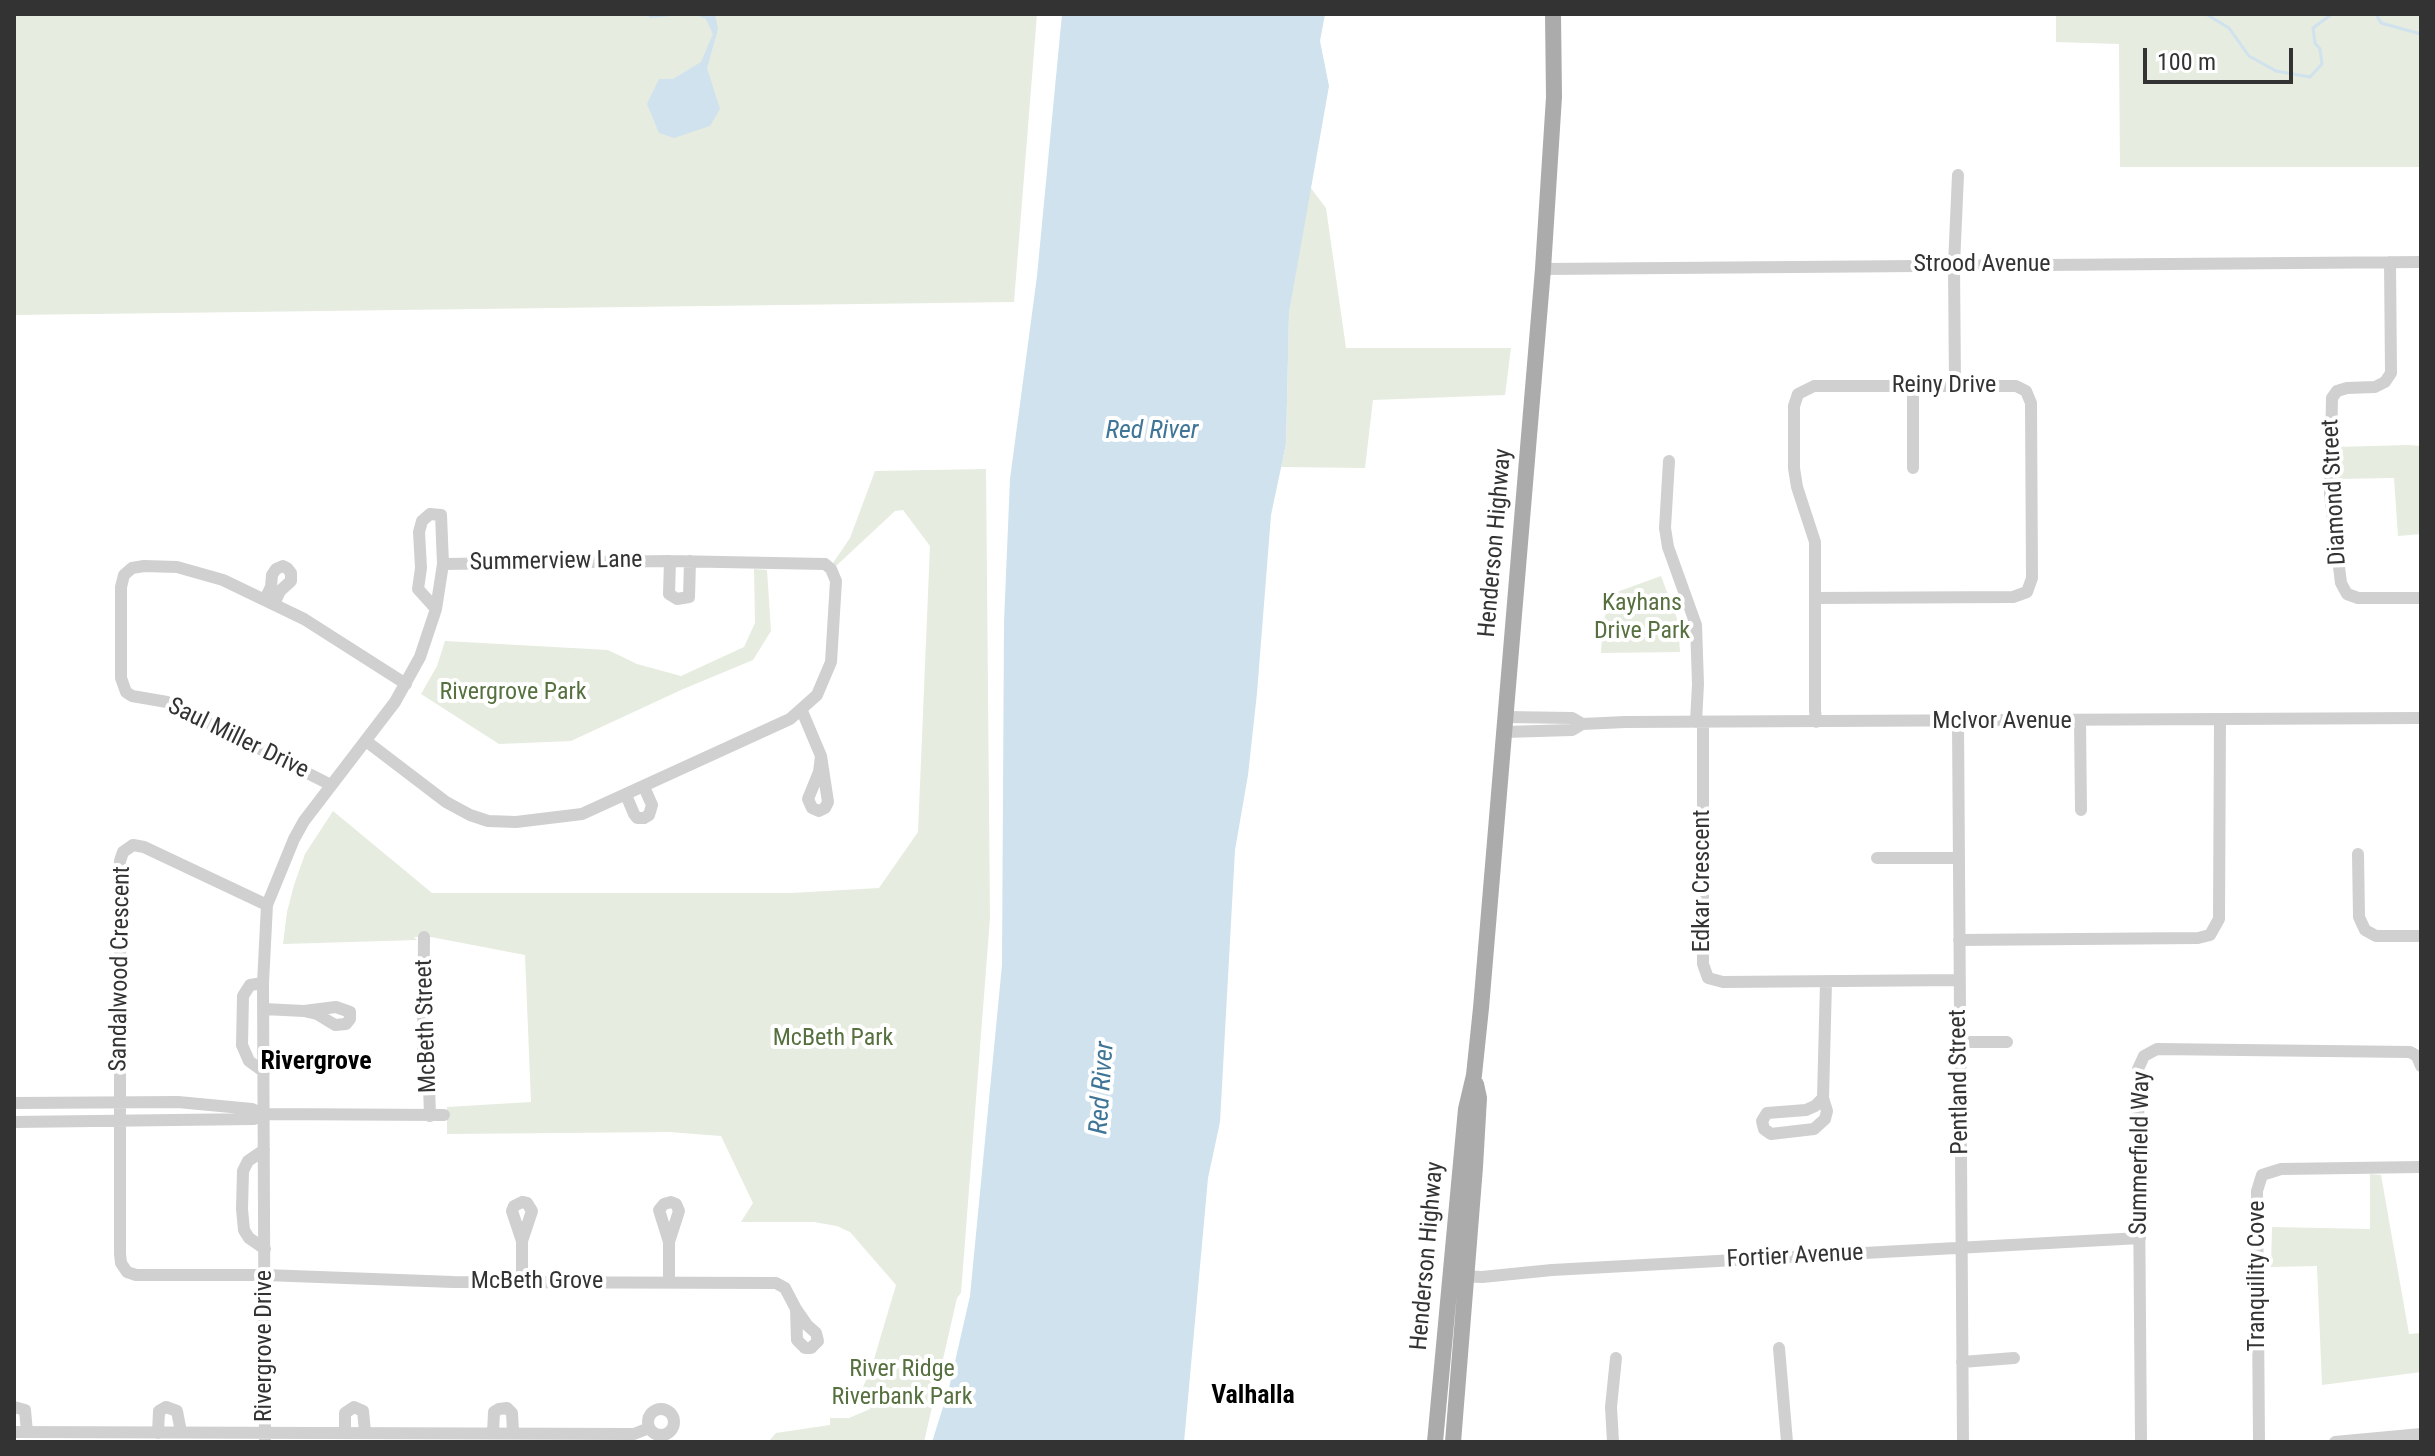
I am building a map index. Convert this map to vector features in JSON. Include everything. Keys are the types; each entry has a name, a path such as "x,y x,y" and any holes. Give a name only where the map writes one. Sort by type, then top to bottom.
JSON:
{"main road":[{"name":"Henderson Highway","path":"1435,1442 1466,1109 1474,1075 1543,269 1554,97 1553,14"},
{"name":"Henderson Highway","path":"1453,1442 1468,1276 1479,1098 1474,1075"}],"street":[{"path":"1955,385 1954,265 1958,175"},
{"name":"Diamond Street","path":"2390,262 2391,373 2385,382 2375,387 2347,388 2337,391 2332,398 2330,495 2341,583 2347,594 2358,598 2421,598"},
{"name":"Strood Avenue","path":"1543,269 2421,262"},
{"path":"1913,385 1913,468"},
{"name":"Reiny Drive","path":"1815,598 2013,597 2027,592 2032,578 2031,403 2026,391 2016,386 1814,386 1798,394 1794,406 1794,468 1815,542 1815,598 1816,722"},
{"path":"1669,461 1665,528 1668,547 1696,625 1699,722"},
{"name":"Rivergrove Drive","path":"265,1438 263,983 267,905 294,839 406,684 420,657 436,609 443,564 441,515 430,514 422,521 419,532 421,568 418,589 436,609"},
{"name":"Summerview Lane","path":"670,561 669,594 677,599 689,597 690,561"},
{"name":"Summerview Lane","path":"366,741 446,802 488,821 516,822 582,814 790,719 817,695 831,662 836,581 825,564 670,561 443,564"},
{"name":"Saul Miller Drive","path":"331,785 167,702 132,696 123,686 121,587 124,575 132,568 177,567 198,572 304,619 406,684"},
{"path":"802,711 821,756"},
{"name":"McIvor Avenue","path":"1505,725 1572,730 1582,724 1699,722 2421,718"},
{"path":"1959,940 2198,938 2210,935 2219,919 2220,720"},
{"path":"2080,721 2081,810"},
{"name":"Edkar Crescent","path":"1699,722 1704,971 1708,978 1723,982 1959,980"},
{"name":"Pentland Street","path":"1958,722 1963,1442"},
{"path":"626,795 637,818 644,818 652,810 644,787"},
{"name":"Sandalwood Crescent","path":"120,1102 120,861 123,852 133,845 144,847 267,905"},
{"path":"2358,854 2359,917 2365,930 2376,936 2421,936"},
{"path":"1877,858 1959,858"},
{"name":"McBeth Street","path":"424,937 423,1054 430,1116"},
{"path":"1823,1098 1806,1110 1767,1113 1762,1121 1764,1129 1771,1134 1814,1129 1825,1119 1826,982"},
{"path":"263,983 250,985 243,996 242,1045 249,1061 264,1072"},
{"path":"264,1009 304,1011"},
{"path":"1960,1042 2007,1042"},
{"name":"Summerfield Way","path":"2141,1442 2138,1069 2144,1056 2157,1049 2410,1052 2417,1056 2421,1066"},
{"path":"120,1102 121,1121"},
{"path":"14,1103 178,1102 252,1109 263,1114 444,1115"},
{"path":"14,1122 254,1119 263,1114"},
{"name":"McBeth Grove","path":"121,1121 120,1254 127,1272 136,1275 776,1283 785,1288 796,1309"},
{"name":"Rivergrove Drive","path":"264,1150 248,1161 243,1171 242,1209 244,1230 249,1238 265,1249"},
{"name":"Tranquility Cove","path":"2259,1442 2257,1191 2262,1175 2281,1169 2421,1167"},
{"name":"Fortier Avenue","path":"1450,1275 2140,1238"},
{"path":"522,1241 522,1282"},
{"path":"669,1242 669,1282"},
{"path":"1779,1348 1787,1442"},
{"path":"1613,1442 1611,1407 1616,1358"},
{"path":"1962,1362 2014,1358"},
{"path":"14,1407 25,1410 21,1432 111,1437 181,1432 265,1438 365,1432 513,1432 634,1438 649,1428"},
{"path":"158,1433 159,1411 166,1407 177,1411 181,1432"},
{"path":"345,1433 345,1413 354,1407 363,1411 365,1432"},
{"path":"493,1433 494,1412 507,1408 512,1413 513,1432"},
{"path":"2335,1442 2421,1434"}],"green space":[{"path":"1037,14 1014,302 14,315 14,16"},
{"path":"2056,14 2421,14 2421,167 2120,167 2119,44 2056,42"},
{"path":"1310,187 1326,208 1346,348 1511,348 1505,395 1373,400 1365,468 1281,467 1286,444 1289,313"},
{"path":"2421,446 2421,534 2398,536 2394,478 2336,479 2336,447"},
{"name":"McBeth Park","path":"986,469 990,918 961,1293 957,1298 924,1442 768,1442 776,1433 830,1425 830,1418 849,1418 870,1409 863,1387 896,1285 850,1232 814,1222 741,1222 753,1203 721,1136 669,1132 447,1134 447,1107 531,1102 525,955 431,937 283,944 287,912 305,854 333,811 432,893 791,893 879,888 918,832 930,546 903,510 895,511 836,566 833,563 850,538 875,471"},
{"name":"Rivergrove Park","path":"754,569 767,570 771,631 753,660 571,741 499,744 421,694 437,666 445,641 608,650 637,664 681,676 744,647 755,623"},
{"name":"Kayhans Drive Park","path":"1661,576 1678,621 1680,652 1601,653 1603,621 1614,593"},
{"path":"2370,1174 2381,1175 2409,1334 2421,1333 2421,1372 2322,1385 2317,1266 2271,1267 2272,1227 2370,1229"}],"water":[{"path":"647,14 694,14 650,18"},
{"path":"694,14 715,14 718,29 707,68 720,109 710,126 674,138 659,133 647,104 659,79 673,79 701,62 713,34 706,19"},
{"name":"Red River","path":"1062,14 1325,14 1320,41 1329,86 1289,313 1286,444 1271,515 1257,693 1248,775 1235,850 1220,1122 1208,1178 1184,1442 932,1442 949,1388 970,1296 1002,965 1004,622 1010,479 1037,276"}],"waterway":[{"path":"2206,14 2229,28 2249,56 2276,71 2310,77 2322,64 2313,28 2332,14"},
{"path":"2376,14 2381,23 2421,34"}],"district":[{"name":"Rivergrove","path":"316,1062"},
{"name":"Valhalla","path":"1253,1396"}],"park label":[{"name":"River Ridge Riverbank Park","path":"902,1384"}]}
